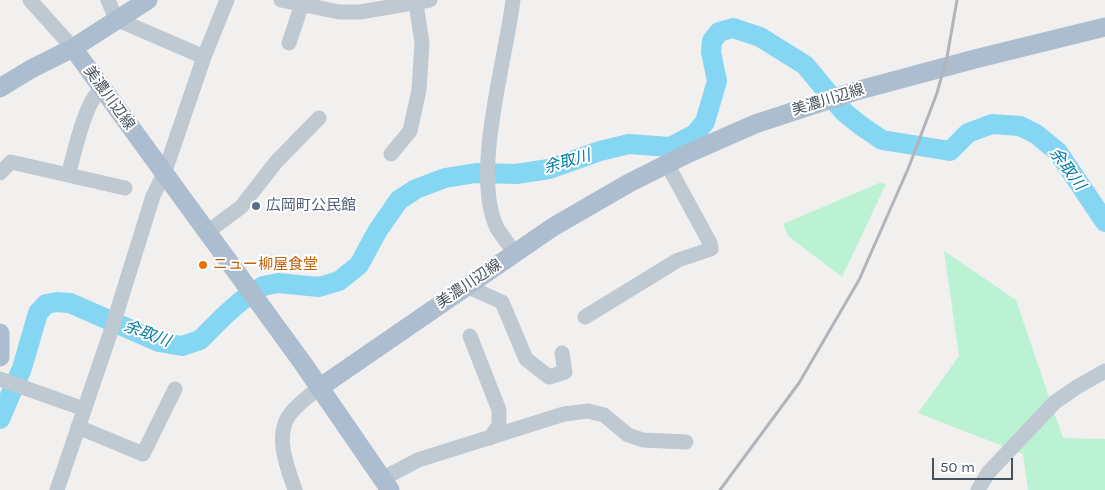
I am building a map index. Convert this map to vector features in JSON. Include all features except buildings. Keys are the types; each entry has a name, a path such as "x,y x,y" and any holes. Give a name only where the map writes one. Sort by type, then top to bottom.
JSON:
{"main road":[{"path":"0,88 31,68 73,48 148,0"},
{"name":"美濃川辺線","path":"73,48 319,388 553,226 629,183 742,129 856,91 1105,27"},
{"path":"0,333 0,357"},
{"path":"319,388 386,484"}],"street":[{"path":"30,0 73,48"},
{"path":"108,0 116,20 204,57"},
{"path":"56,490 111,331 153,196 164,174 204,57 227,0"},
{"path":"281,0 339,12 360,12 423,2 419,90 410,130 391,154"},
{"path":"513,0 498,84 488,164 488,182 491,208 497,228 515,253"},
{"path":"289,43 302,4"},
{"path":"68,175 88,108 95,94 102,88"},
{"path":"206,233 241,207 276,162 318,118"},
{"path":"0,172 11,162 125,188"},
{"path":"585,317 678,260 711,249 710,243 667,164"},
{"path":"466,286 502,302 526,360 549,377 565,372 562,353"},
{"path":"470,336 499,410 500,425 490,438"},
{"path":"978,490 988,473 1056,402 1105,371"},
{"path":"0,379 84,409"},
{"path":"295,490 284,451 284,427 288,416 319,388"},
{"path":"78,427 143,454 175,389"},
{"path":"386,484 418,460 564,414 588,411 604,415 628,435 643,440 686,442"}],"green space":[{"path":"879,183 886,184 842,277 788,236 783,224"},
{"path":"944,251 1016,300 1063,438 1105,439 1105,490 1028,490 1023,454 918,413 959,356"}],"waterway":[{"name":"余取川","path":"0,419 22,368 38,313 46,304 57,302 70,303 159,342 182,346 200,340 241,301 263,286 278,283 319,287 339,281 359,265 378,230 399,200 416,189 445,178 476,173 516,174 549,169 600,151 629,144 670,147 695,134 705,122 717,81 711,52 712,41 719,32 733,28 760,37 805,65 844,112 882,140 950,151 968,133 992,124 1020,126 1036,134 1058,152 1105,222"}],"railway":[{"path":"720,490 799,383 859,280 908,169 937,93 947,57 957,0"}],"place":[{"name":"広岡町公民館","path":"256,206"},
{"name":"ニュー柳屋食堂","path":"203,265"}]}
